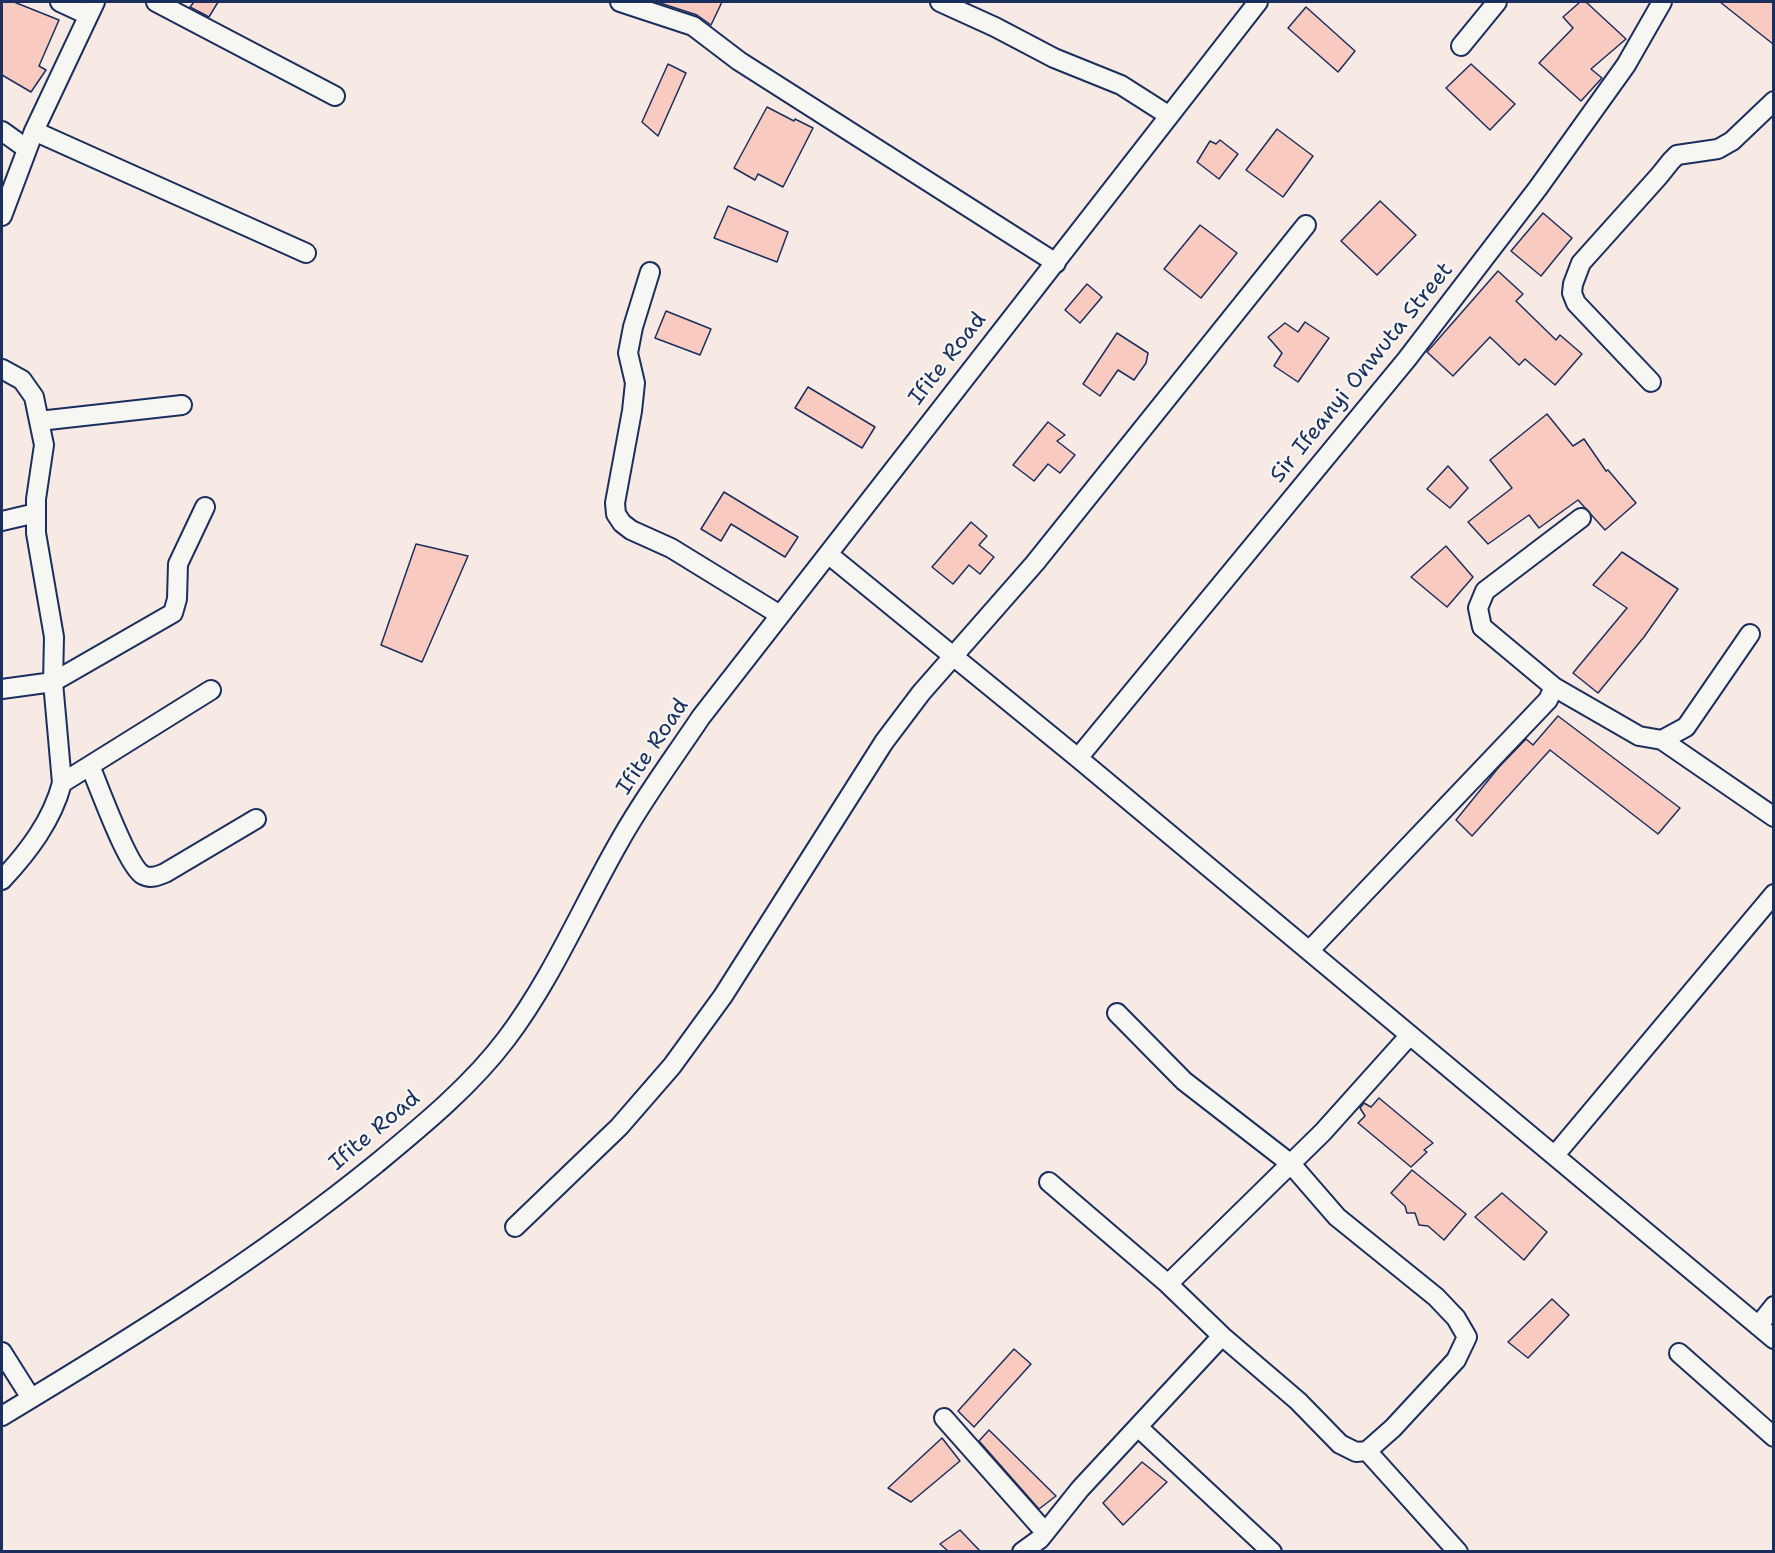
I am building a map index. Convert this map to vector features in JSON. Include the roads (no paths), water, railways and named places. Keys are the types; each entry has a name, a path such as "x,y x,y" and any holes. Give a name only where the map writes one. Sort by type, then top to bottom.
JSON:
{"street":[{"path":"2,216 34,131 91,8 60,2"},
{"path":"156,2 335,96"},
{"path":"620,2 693,26 739,61 1056,263"},
{"path":"940,2 995,27 1054,58 1121,85 1168,115"},
{"name":"Ifite Road","path":"2,1416 276,1241 416,1131 464,1086 506,1040 537,997 619,843 700,717 976,360 1056,263 1168,115 1258,2"},
{"path":"1461,46 1497,2"},
{"name":"Sir Ifeanyi Onwuta Street","path":"1078,758 1407,359 1538,188 1626,65 1662,2"},
{"path":"1651,382 1576,303 1572,292 1581,262 1671,160 1677,155 1718,149 1732,141 1773,101"},
{"path":"2,131 27,149"},
{"path":"34,131 306,254"},
{"path":"515,1227 619,1127 672,1066 723,996 884,742 921,693 1035,563 1306,225"},
{"path":"650,272 633,327 628,353 635,383 632,411 616,493 616,514 631,531 671,548 780,615"},
{"path":"2,369 22,380 34,397 44,445 36,499 36,533 54,637 53,682 62,783 48,820 28,852 2,880"},
{"path":"39,421 182,405"},
{"path":"2,689 53,682 173,613 177,599 178,564 205,507"},
{"path":"2,520 36,513"},
{"path":"1581,518 1485,591 1478,608 1482,627 1554,687 1638,736 1662,740 1773,817"},
{"path":"828,554 1078,758 1773,1339"},
{"path":"1662,740 1686,726 1750,634"},
{"path":"1309,951 1548,700 1554,687"},
{"path":"62,783 212,690"},
{"path":"90,766 126,849 135,867 143,876 154,877 165,873 256,819"},
{"path":"1555,1155 1773,897"},
{"path":"1049,1182 1168,1284 1222,1336 1298,1401 1340,1444 1356,1452 1367,1451 1393,1428 1456,1360 1467,1336 1456,1318 1436,1297 1337,1217 1291,1164 1184,1081 1117,1013"},
{"path":"1168,1284 1323,1132 1410,1035"},
{"path":"1758,1326 1773,1306"},
{"path":"1022,1551 1045,1541 1080,1490 1222,1336"},
{"path":"2,1352 31,1398"},
{"path":"1679,1353 1773,1437"},
{"path":"944,1418 1045,1541"},
{"path":"1138,1427 1272,1551"},
{"path":"1367,1451 1458,1551"}]}
